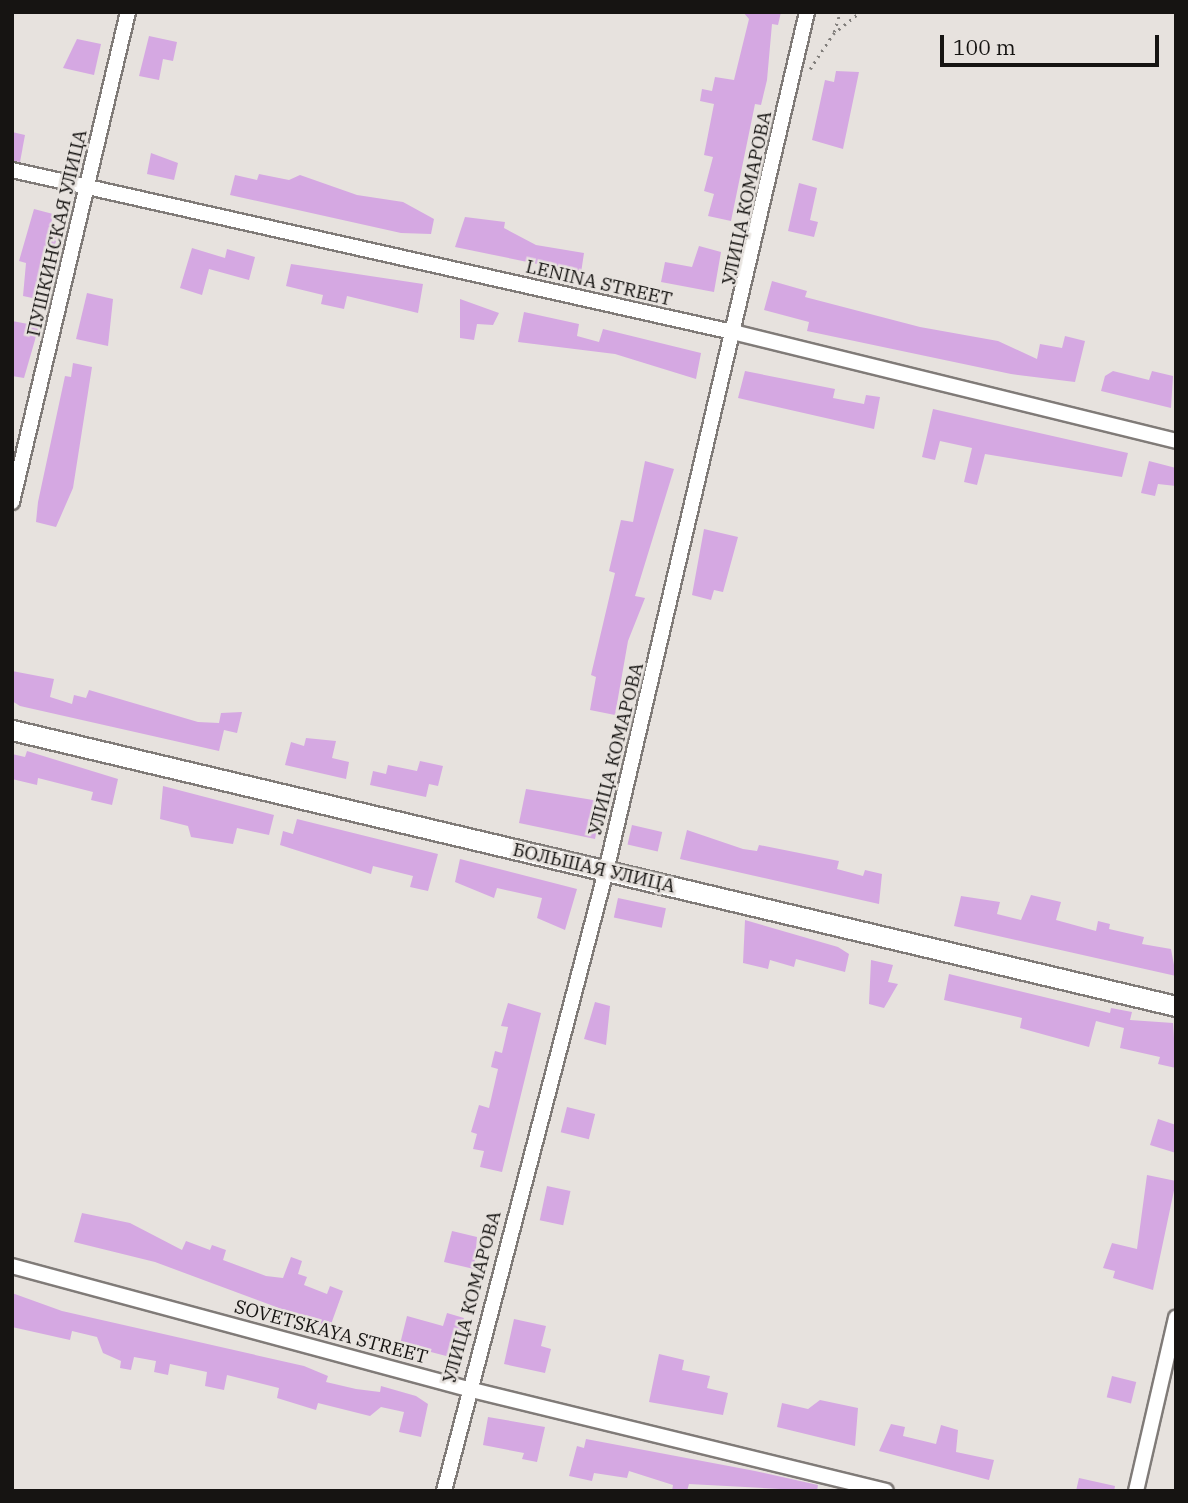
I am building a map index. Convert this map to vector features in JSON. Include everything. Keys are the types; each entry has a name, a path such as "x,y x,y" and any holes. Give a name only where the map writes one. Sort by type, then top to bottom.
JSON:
{"street":[{"name":"ПУШКИНСКАЯ УЛИЦА","path":"12,502 89,187 128,12"},
{"name":"УЛИЦА КОМАРОВА","path":"444,1491 468,1389 606,870 737,333 807,12"},
{"name":"LENINA STREET","path":"12,170 737,333 1176,441"},
{"name":"БОЛЬШАЯ УЛИЦА","path":"12,730 1176,1006"},
{"name":"SOVETSKAYA STREET","path":"12,1266 468,1389 886,1491"},
{"path":"1136,1491 1176,1318"}],"path":[{"path":"807,74 833,34 840,12"},
{"path":"833,34 860,12"}],"building":[{"path":"743,12 781,12 778,25 772,24 767,80 761,105 755,104 731,221 708,216 714,194 704,191 713,157 704,155 714,104 700,101 702,89 712,91 715,77 734,80 749,19"},
{"path":"149,36 177,42 173,61 163,59 159,80 139,76"},
{"path":"77,39 101,44 94,75 63,68"},
{"path":"836,71 859,72 843,149 812,140 825,80 834,82"},
{"path":"12,132 25,135 20,162 12,161"},
{"path":"151,153 178,163 174,180 147,174"},
{"path":"259,174 289,180 300,175 357,195 403,202 434,219 431,234 401,233 230,195 235,175 257,180"},
{"path":"799,183 817,188 810,220 818,222 814,237 788,231"},
{"path":"34,209 53,214 50,230 59,232 37,299 23,296 26,263 19,261"},
{"path":"465,217 505,222 504,228 536,245 584,253 581,273 455,247"},
{"path":"699,246 721,252 714,292 661,282 665,262 692,267"},
{"path":"192,248 225,258 227,249 255,257 249,280 209,269 202,295 180,288"},
{"path":"291,264 423,284 418,313 347,296 344,309 321,304 323,295 286,286"},
{"path":"772,281 807,291 805,297 920,327 998,341 1037,359 1040,344 1062,348 1065,336 1085,341 1075,382 1011,374 807,331 809,322 764,310"},
{"path":"87,293 113,299 108,346 76,339"},
{"path":"460,299 499,313 493,325 477,324 474,340 460,338"},
{"path":"524,312 579,324 577,336 599,342 603,329 701,353 696,379 615,354 518,342"},
{"path":"12,321 39,326 24,378 12,376"},
{"path":"73,363 92,367 73,488 56,527 36,522 38,502 65,376 71,377"},
{"path":"745,371 835,389 833,398 864,404 866,395 880,397 874,429 738,398"},
{"path":"1113,371 1149,380 1152,371 1173,376 1171,408 1101,391 1105,376"},
{"path":"933,409 1128,453 1122,477 985,454 977,485 964,482 972,448 940,441 935,460 922,457"},
{"path":"645,461 674,469 635,596 645,598 628,641 615,715 590,710 596,677 591,675 615,573 609,571 621,520 633,522"},
{"path":"1149,461 1176,468 1176,486 1158,484 1155,496 1141,493"},
{"path":"704,529 738,537 723,592 714,590 711,600 692,595"},
{"path":"12,671 54,679 50,697 72,704 74,695 86,698 89,690 198,722 219,723 221,713 242,712 237,733 224,730 219,751 20,706 12,701"},
{"path":"306,738 336,741 332,758 349,762 346,779 285,765 291,742 304,746"},
{"path":"27,751 118,779 112,805 91,800 93,792 38,778 37,785 12,779 12,754 25,757"},
{"path":"420,761 443,766 438,786 429,784 426,797 370,785 373,771 386,774 388,765 417,771"},
{"path":"163,786 274,815 269,835 237,828 233,844 191,837 188,826 160,819"},
{"path":"526,789 593,800 602,806 595,839 519,823"},
{"path":"297,819 438,854 428,891 410,887 413,876 373,866 371,874 280,845 283,831 293,834"},
{"path":"632,825 662,832 658,851 628,844"},
{"path":"687,830 743,849 757,851 759,845 839,861 837,869 863,876 865,870 882,874 879,904 680,859"},
{"path":"460,859 577,889 565,930 537,918 542,898 497,888 494,898 455,882"},
{"path":"1031,895 1061,902 1056,920 1096,931 1098,921 1110,924 1109,929 1144,937 1142,944 1171,949 1176,976 954,926 961,896 1000,902 997,914 1021,920"},
{"path":"618,898 666,908 662,928 614,918"},
{"path":"745,920 838,947 849,954 845,972 796,959 794,967 770,960 768,969 743,963"},
{"path":"871,960 893,965 888,982 898,984 884,1008 869,1004"},
{"path":"949,974 1110,1013 1111,1008 1132,1012 1130,1020 1173,1023 1176,1068 1158,1064 1160,1057 1120,1048 1124,1028 1096,1021 1089,1047 1020,1028 1022,1018 944,1000"},
{"path":"595,1002 610,1006 606,1045 584,1039"},
{"path":"508,1003 541,1013 502,1172 480,1167 484,1151 473,1149 477,1134 471,1132 479,1105 489,1108 498,1069 491,1067 495,1051 502,1053 508,1027 501,1026"},
{"path":"567,1107 595,1114 589,1139 561,1132"},
{"path":"1158,1119 1176,1125 1176,1153 1150,1145"},
{"path":"1147,1175 1176,1181 1153,1290 1113,1278 1115,1271 1103,1268 1112,1243 1137,1249"},
{"path":"547,1186 570,1191 563,1225 540,1220"},
{"path":"82,1213 130,1223 182,1250 186,1241 210,1250 212,1245 226,1250 223,1260 266,1276 283,1278 291,1257 302,1261 298,1274 307,1277 304,1285 327,1294 330,1286 343,1291 330,1327 155,1262 74,1242"},
{"path":"452,1231 477,1237 474,1269 444,1262"},
{"path":"12,1293 62,1311 304,1366 328,1376 326,1382 380,1392 381,1386 416,1396 428,1404 421,1437 399,1432 404,1412 381,1407 370,1416 318,1403 316,1410 277,1398 279,1388 227,1375 224,1390 205,1386 207,1372 170,1364 168,1375 154,1372 156,1361 134,1357 131,1370 120,1368 121,1361 103,1353 97,1337 72,1331 70,1340 12,1327"},
{"path":"447,1313 464,1318 454,1358 400,1344 407,1316 443,1326"},
{"path":"514,1319 546,1326 541,1346 551,1349 545,1373 504,1364"},
{"path":"659,1354 684,1360 682,1370 710,1376 707,1388 728,1393 723,1415 649,1402"},
{"path":"1112,1376 1136,1382 1131,1403 1107,1397"},
{"path":"820,1400 858,1408 855,1446 777,1427 782,1403 808,1409"},
{"path":"488,1417 545,1427 537,1462 522,1459 524,1453 483,1445"},
{"path":"891,1424 905,1427 903,1436 936,1444 941,1425 958,1430 956,1452 994,1460 989,1480 879,1451"},
{"path":"586,1439 818,1485 817,1491 689,1484 687,1491 672,1491 673,1485 629,1471 627,1478 594,1473 592,1481 569,1476 577,1446 584,1448"},
{"path":"1079,1478 1115,1486 1114,1491 1076,1491"}]}
